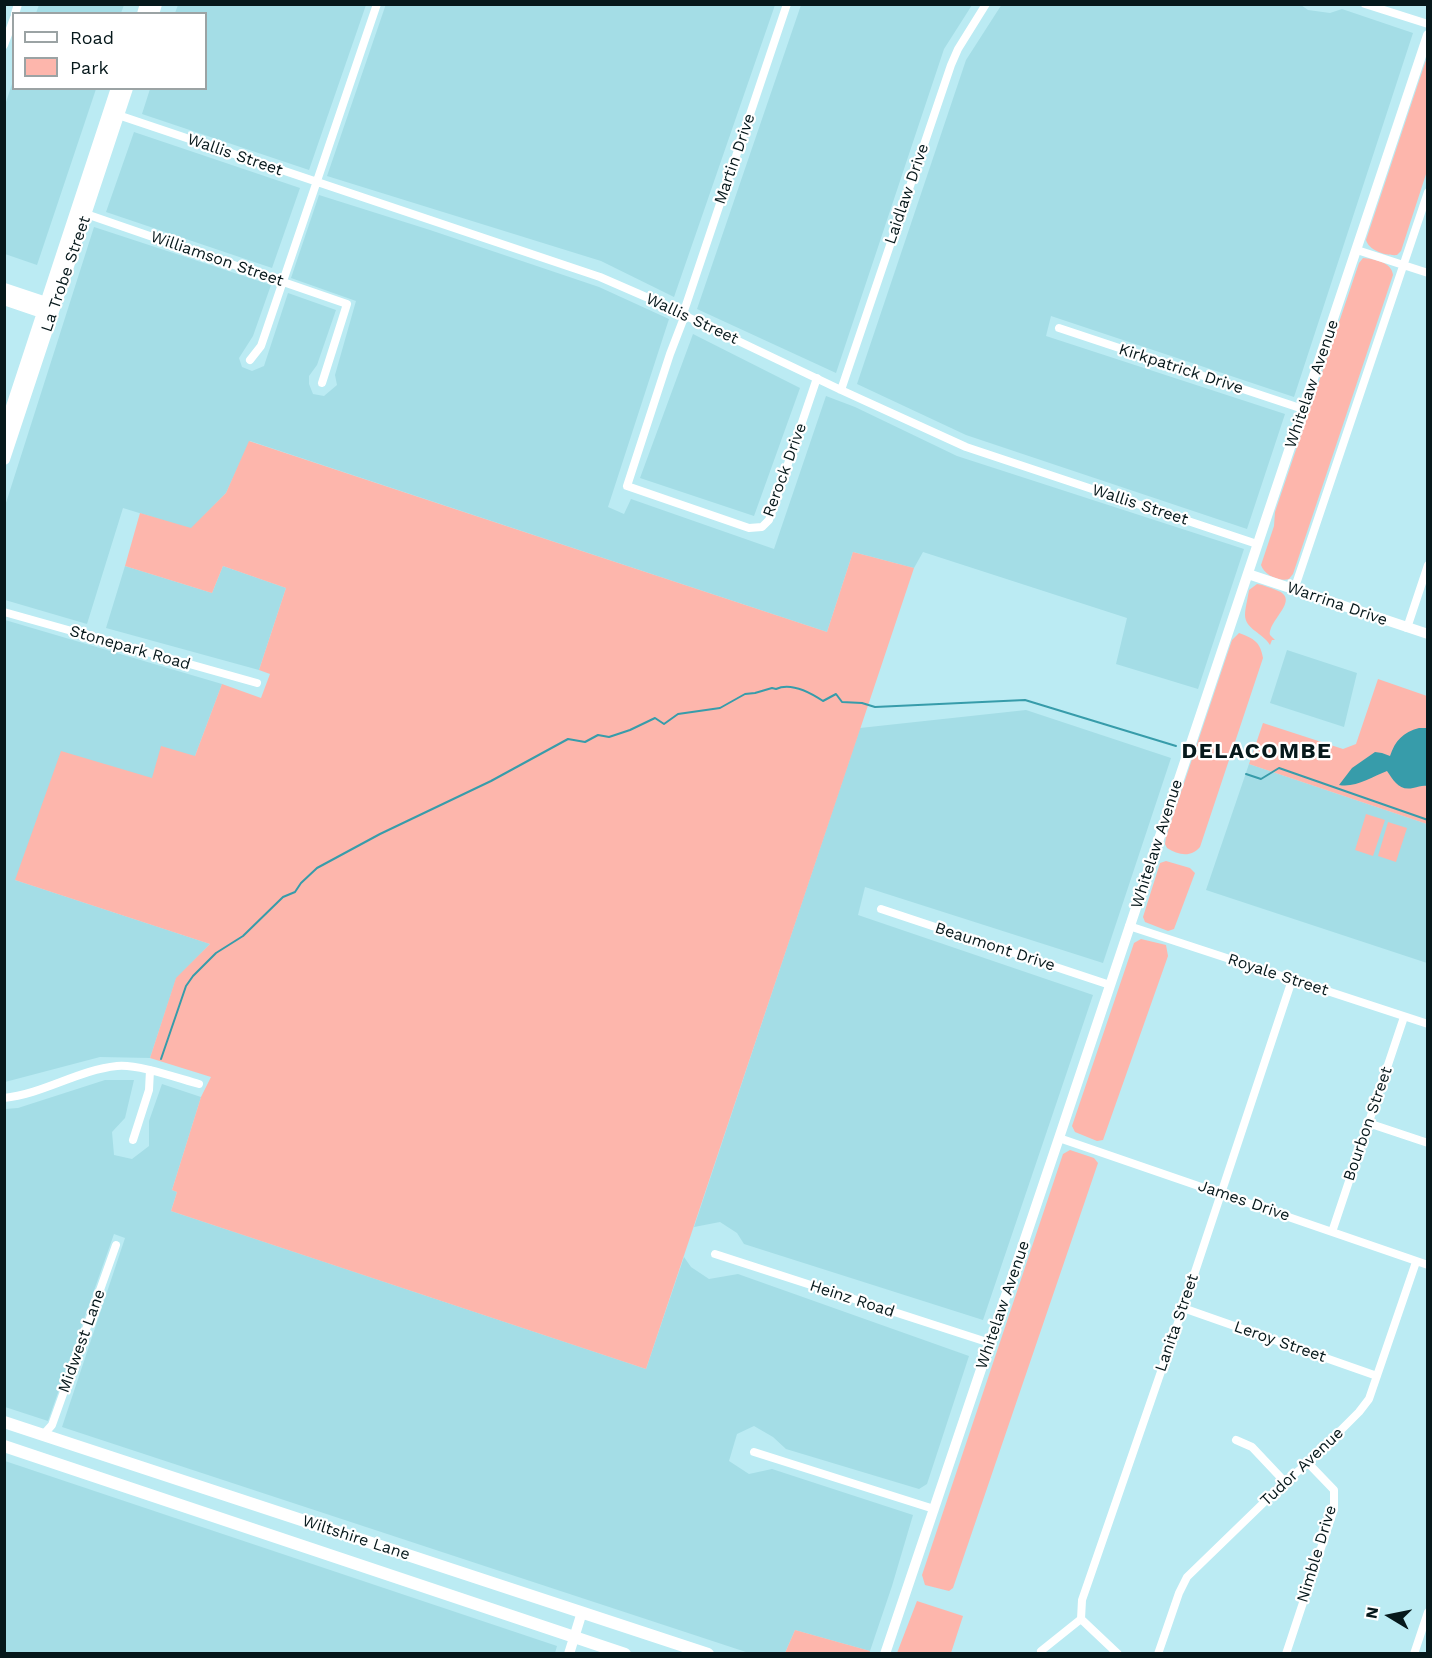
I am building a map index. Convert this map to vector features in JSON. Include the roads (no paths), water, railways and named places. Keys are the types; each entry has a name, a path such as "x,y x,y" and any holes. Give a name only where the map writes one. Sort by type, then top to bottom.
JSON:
{"main road":[{"name":"La Trobe Street","path":"114,114 117,90"},
{"name":"La Trobe Street","path":"4,459 114,114 127,90"},
{"path":"4,289 50,309"},
{"path":"4,299 50,309"},
{"name":"La Trobe Street","path":"4,431 50,309"},
{"name":"Wiltshire Lane","path":"4,1422 708,1653"},
{"path":"36,1456 43,1435"},
{"name":"Wiltshire Lane","path":"4,1446 625,1653"}],"street":[{"path":"250,360 261,346 377,4"},
{"name":"Martin Drive","path":"627,486 787,4"},
{"name":"Laidlaw Drive","path":"841,390 951,65 958,49 986,4"},
{"path":"1365,4 1428,24"},
{"path":"4,45 12,23"},
{"name":"Whitelaw Avenue","path":"885,1653 1428,35"},
{"name":"Wallis Street","path":"114,114 600,277 684,314 966,447 1257,544"},
{"path":"1294,590 1428,192"},
{"name":"Williamson Street","path":"82,212 347,304 322,382"},
{"path":"1357,249 1428,273"},
{"name":"Kirkpatrick Drive","path":"1059,328 1303,409"},
{"name":"Rerock Drive","path":"627,486 749,528 762,527 770,520 817,378"},
{"path":"1407,628 1428,565"},
{"name":"Warrina Drive","path":"1248,573 1428,634"},
{"name":"Stonepark Road","path":"4,612 257,683"},
{"name":"Beaumont Drive","path":"881,909 1110,985"},
{"name":"Royale Street","path":"1129,926 1428,1024"},
{"name":"Lanita Street","path":"1081,1619 1082,1599 1183,1308 1292,980"},
{"name":"Bourbon Street","path":"1332,1232 1404,1017"},
{"path":"4,1098 20,1096 80,1075 118,1066 150,1070 199,1084"},
{"path":"134,1140 149,1090 150,1070"},
{"path":"1368,1123 1428,1143"},
{"name":"James Drive","path":"1059,1138 1428,1265"},
{"name":"Midwest Lane","path":"43,1435 52,1425 116,1245"},
{"name":"Heinz Road","path":"715,1254 990,1343"},
{"name":"Tudor Avenue","path":"1158,1653 1187,1577 1285,1482 1308,1463 1369,1399 1416,1262"},
{"name":"Leroy Street","path":"1183,1308 1377,1376"},
{"path":"1236,1440 1252,1447 1285,1482"},
{"path":"754,1452 934,1509"},
{"name":"Nimble Drive","path":"1286,1653 1334,1509 1334,1490 1308,1463"},
{"path":"569,1653 582,1612"},
{"path":"1414,1653 1428,1612"},
{"path":"1041,1651 1081,1619 1118,1653"}],"waterway":[{"path":"161,1059 186,986 193,976 216,953 243,936 283,897 295,892 317,868 380,834 491,781 568,739 585,742 598,735 609,737 655,718 664,724 678,714 720,708 745,694 788,687 807,692 823,701 836,694 842,702 862,703 875,707 1025,700 1176,746"},
{"path":"1246,774 1261,779 1279,768 1428,820"}],"district":[{"name":"DELACOMBE","path":"1257,752"}]}
